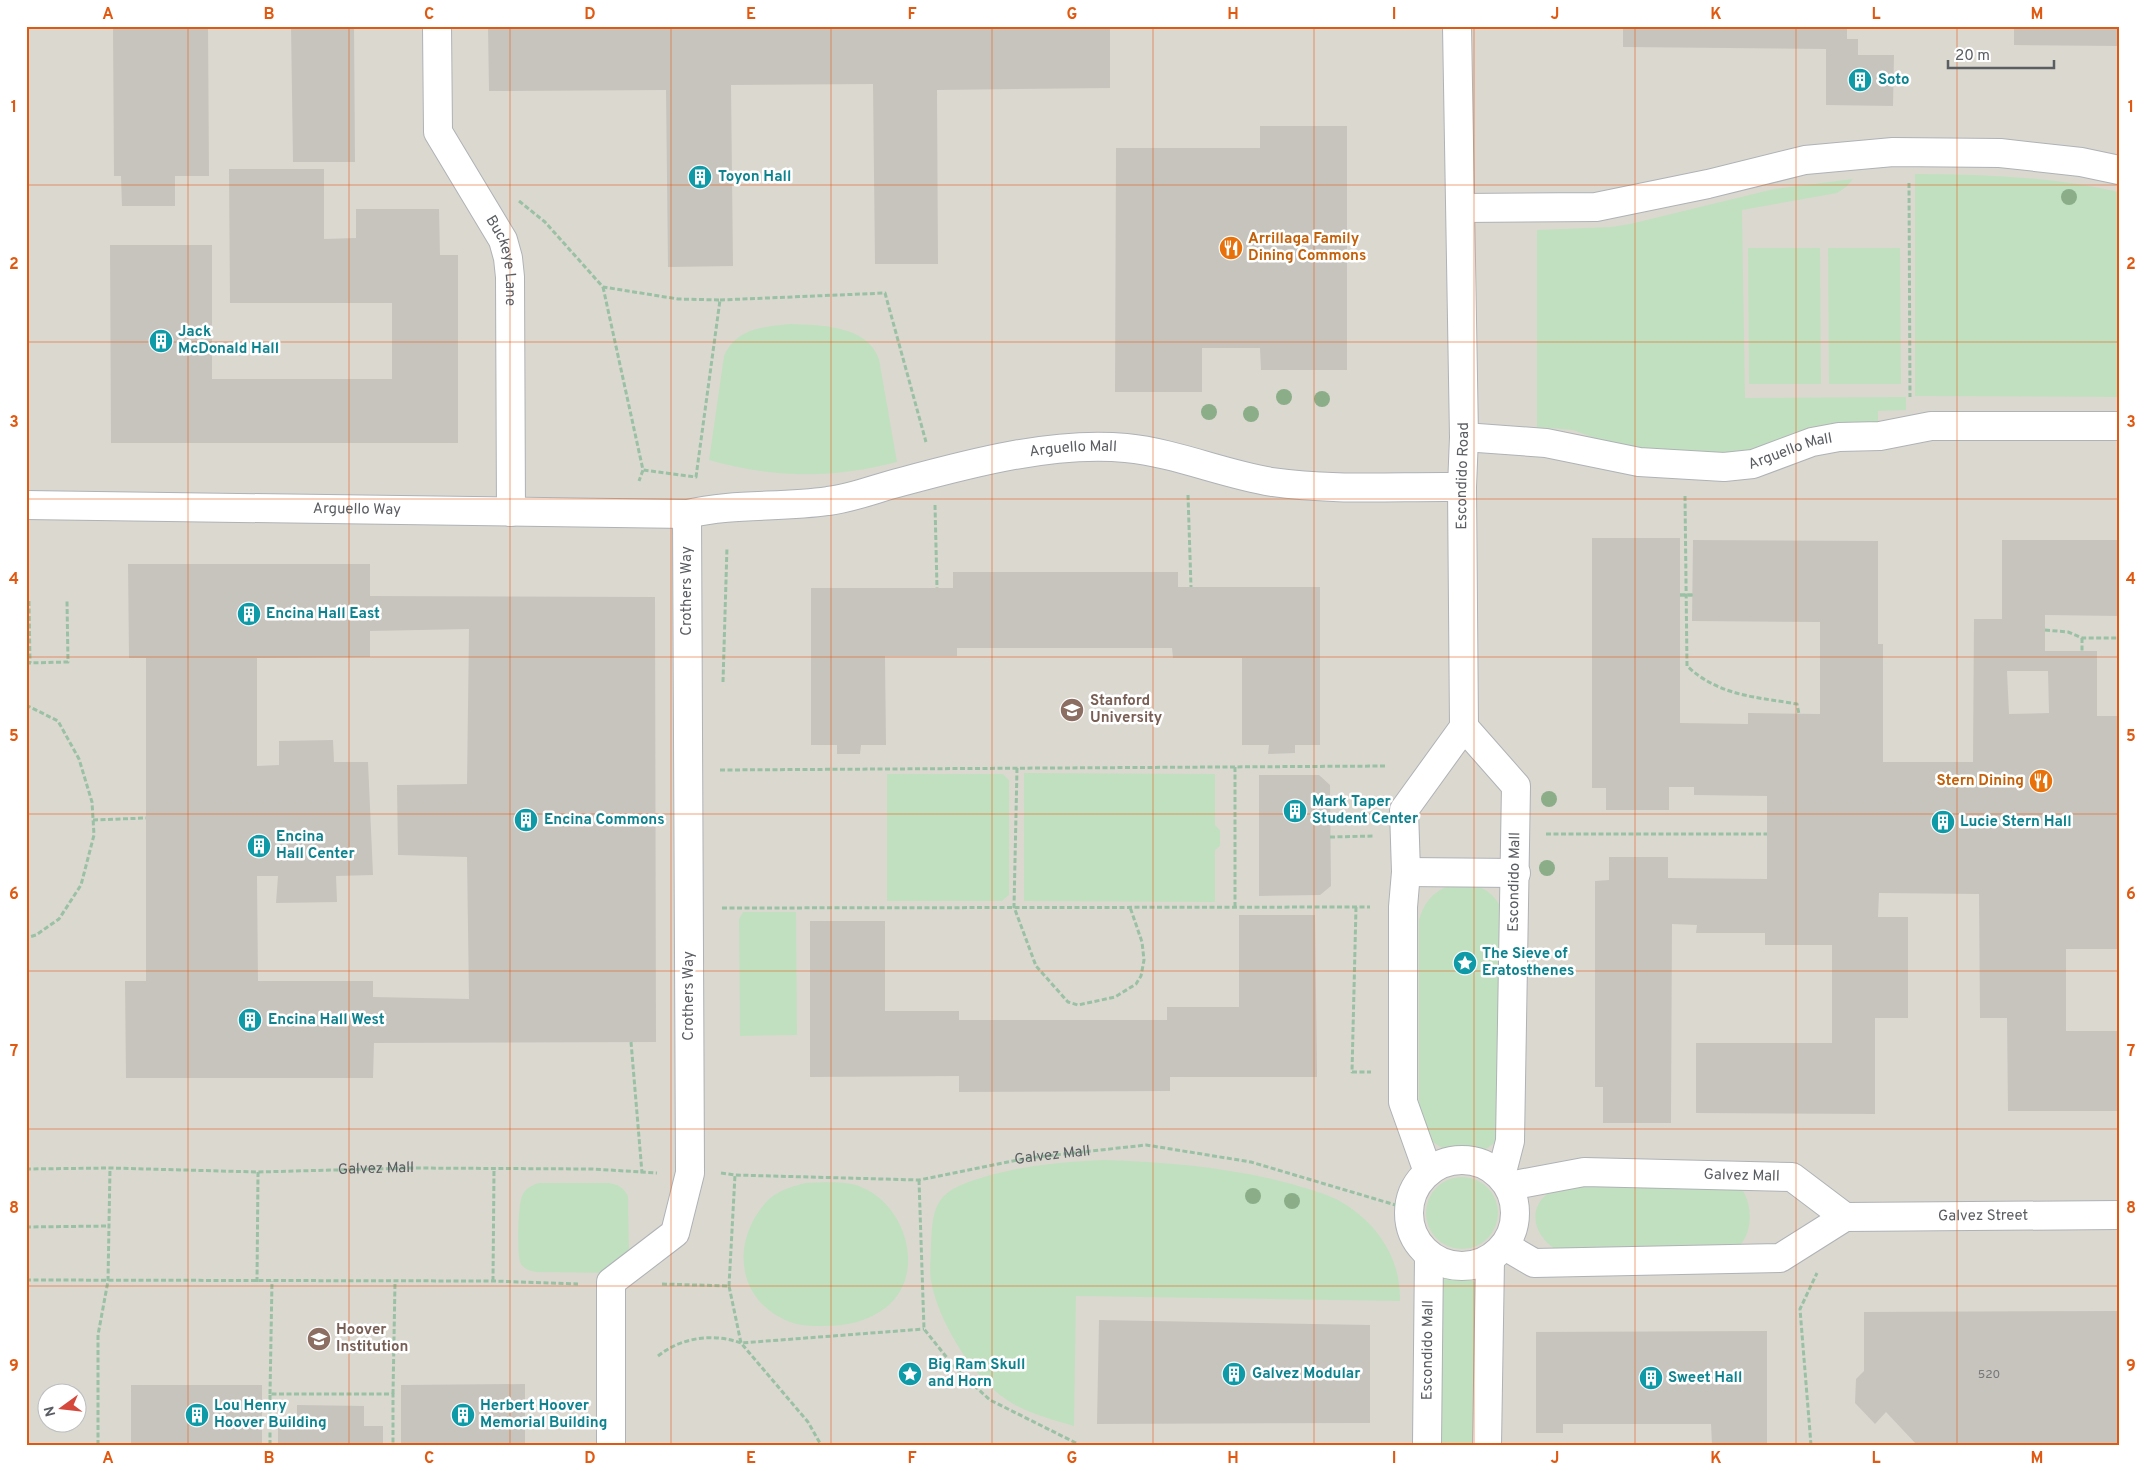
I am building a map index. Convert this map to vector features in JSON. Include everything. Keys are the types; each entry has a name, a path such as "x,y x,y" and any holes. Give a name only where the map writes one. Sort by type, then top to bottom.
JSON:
{"street":[{"name":"Buckeye Lane","path":"437,26 438,132 498,233 508,258 510,277 511,512"},
{"name":"Escondido Road","path":"1457,26 1464,437 1462,486 1464,727"},
{"path":"1461,208 1596,207 1708,184 1805,160 1909,152 2000,152 2082,162 2119,170"},
{"name":"Arguello Mall","path":"1464,437 1546,442 1639,462 1724,467 1753,464 1812,442 1839,437 1880,436 1920,428 2119,426"},
{"name":"Arguello Mall","path":"687,514 709,509 829,501 934,473 1052,448 1126,448 1178,458 1272,482 1357,488 1462,486"},
{"name":"Arguello Way","path":"26,505 687,514"},
{"name":"Crothers Way","path":"611,1282 675,1233 690,1173 687,514"},
{"path":"1428,1172 1403,1102 1403,907 1406,872 1404,810 1464,727"},
{"name":"Escondido Mall","path":"1464,727 1516,786 1510,1141 1505,1181"},
{"path":"1406,872 1516,873"},
{"path":"1452,1160 1465,1160 1478,1162 1490,1168 1505,1181 1514,1199 1516,1215 1513,1232 1497,1253 1475,1266 1459,1267 1444,1264 1429,1256 1413,1235 1409,1222 1409,1209 1415,1188 1428,1172 1452,1160"},
{"name":"Galvez Mall","path":"1505,1181 1584,1172 1792,1177 1845,1216"},
{"name":"Galvez Street","path":"1845,1216 2119,1215"},
{"path":"1497,1253 1534,1264 1780,1258 1845,1216"},
{"path":"1487,1445 1497,1253"},
{"name":"Escondido Mall","path":"1427,1445 1429,1256"},
{"path":"611,1282 611,1445"}],"path":[{"path":"1909,152 1920,428"},
{"path":"514,197 545,222 603,287 643,470 626,513"},
{"path":"603,287 678,299 720,300 885,293 934,473 938,588"},
{"path":"643,470 696,477 720,300"},
{"path":"1186,461 1191,587"},
{"path":"1684,465 1687,666 1701,679 1718,688 1797,704 1799,714"},
{"path":"722,683 727,547"},
{"path":"1687,595 1680,595 1692,595 1687,595"},
{"path":"29,601 28,663 68,662 67,600"},
{"path":"2045,630 2068,632 2082,638 2119,638"},
{"path":"2082,638 2082,651"},
{"path":"26,705 58,721 79,759 92,802 94,835 81,885 60,919 36,935 26,938"},
{"path":"720,760 720,770 1386,766"},
{"path":"1235,767 1235,907"},
{"path":"1017,768 1014,908 1036,966 1068,1002 1078,1005 1115,997 1136,984 1141,976 1144,960 1142,942 1130,907"},
{"path":"93,820 146,818"},
{"path":"1516,834 1767,834"},
{"path":"1330,837 1405,836"},
{"path":"1356,907 1352,1072 1403,1073"},
{"path":"713,908 1403,907"},
{"name":"Galvez Mall","path":"26,1169 110,1168 258,1172 410,1168 594,1169 642,1173 632,1042"},
{"name":"Galvez Mall","path":"690,1173 715,1172 735,1176 919,1180 1028,1158 1146,1144 1251,1162 1409,1209"},
{"path":"98,1445 98,1336 108,1281 110,1168"},
{"path":"493,1281 494,1169"},
{"path":"257,1282 258,1172"},
{"path":"735,1176 728,1286 741,1343 808,1422 821,1445"},
{"path":"919,1180 924,1328 956,1369 990,1400 1080,1445"},
{"path":"26,1226 110,1226"},
{"path":"1811,1445 1800,1309 1820,1267"},
{"path":"26,1280 257,1282 493,1281 586,1284 611,1282"},
{"path":"270,1445 272,1281"},
{"path":"393,1445 395,1282"},
{"path":"661,1284 728,1286"},
{"path":"658,1356 677,1345 706,1337 727,1338 741,1343 924,1328"},
{"path":"270,1394 393,1394"}],"shaded area":[{"name":"Stanford University","path":"26,26 2119,26 2119,1445 26,1445"}],"green space":[{"path":"1915,174 2017,177 2119,192 2119,397 1915,396"},
{"path":"1853,179 1837,193 1742,210 1745,398 1906,397 1906,410 1878,411 1878,427 1730,455 1624,449 1573,430 1537,427 1537,230 1611,227 1630,224 1774,189"},
{"path":"1748,248 1820,248 1821,384 1749,384"},
{"path":"1828,248 1900,248 1901,384 1829,384"},
{"path":"790,324 841,329 864,339 873,348 879,359 897,462 873,468 826,474 803,474 756,470 709,460 724,356 729,347 743,334 760,328"},
{"path":"1024,773 1215,774 1215,825 1220,830 1220,846 1215,850 1215,902 1024,901"},
{"path":"887,774 1003,774 1009,780 1009,895 1002,901 887,901"},
{"path":"1453,884 1476,886 1488,891 1502,909 1497,1139 1489,1147 1473,1153 1447,1150 1432,1141 1424,1130 1419,1109 1419,920 1424,907 1431,897"},
{"path":"743,912 796,912 797,1035 740,1036 739,919"},
{"path":"1104,1160 1150,1162 1219,1169 1288,1183 1320,1192 1338,1200 1364,1218 1384,1242 1396,1270 1400,1301 1076,1296 1074,1426 1022,1409 994,1390 982,1378 959,1347 941,1313 935,1297 930,1273 933,1219 937,1205 950,1191 984,1177 1043,1165"},
{"path":"1462,1177 1482,1183 1492,1193 1498,1213 1492,1233 1482,1243 1462,1249 1442,1243 1432,1233 1426,1213 1432,1193 1442,1183"},
{"path":"539,1183 609,1183 622,1188 628,1196 629,1254 610,1273 536,1272 525,1268 521,1264 518,1249 522,1196 527,1189"},
{"path":"805,1183 841,1183 861,1187 877,1196 890,1209 900,1225 906,1243 908,1261 905,1279 898,1295 884,1309 870,1317 856,1322 832,1326 798,1324 775,1314 762,1304 753,1292 747,1279 744,1265 744,1250 747,1234 754,1219 772,1196"},
{"path":"1567,1185 1738,1185 1747,1198 1749,1207 1750,1216 1747,1233 1739,1246 1556,1250 1546,1242 1539,1232 1536,1223 1536,1213 1539,1204 1545,1196"},
{"path":"1457,1272 1469,1277 1477,1287 1476,1445 1436,1445 1442,1279 1448,1274"}],"building":[{"path":"113,26 208,26 209,176 175,176 175,206 122,206 121,176 114,176"},
{"path":"291,26 354,26 355,162 293,162"},
{"name":"Toyon Hall","path":"488,26 1110,26 1110,88 937,90 938,264 875,264 873,84 731,85 733,266 668,267 666,90 489,91"},
{"name":"Soto","path":"1623,26 1847,26 1847,39 1858,39 1858,55 1894,55 1893,106 1826,105 1826,49 1623,47"},
{"path":"2014,26 2119,26 2119,46 2014,45"},
{"name":"Arrillaga Family Dining Commons","path":"1260,126 1347,126 1347,370 1261,370 1260,348 1202,348 1202,392 1115,392 1116,148 1260,148"},
{"name":"Jack McDonald Hall","path":"229,169 324,169 324,239 356,238 356,209 439,209 440,255 458,255 458,443 111,443 110,245 212,245 212,379 392,379 392,303 230,303"},
{"name":"Lucie Stern Hall","path":"1592,538 1680,538 1680,723 1748,724 1748,713 1820,714 1820,622 1692,621 1693,540 1878,541 1878,644 1883,644 1883,762 1973,762 1974,619 2002,619 2002,540 2119,540 2119,616 2045,615 2045,651 2097,651 2097,716 2119,716 2119,949 2066,949 2066,1031 2119,1031 2119,1111 2008,1111 2007,1018 1980,1018 1979,894 1879,893 1878,917 1908,917 1908,1018 1875,1018 1875,1114 1696,1113 1696,1043 1832,1043 1832,945 1765,945 1765,933 1696,933 1697,925 1672,924 1671,1123 1603,1123 1603,1087 1595,1087 1595,881 1609,880 1609,857 1668,857 1668,878 1767,879 1767,796 1694,795 1694,787 1669,787 1669,810 1606,810 1606,788 1592,788","holes":["2007,671 2048,671 2049,713 2009,714"]},
{"path":"128,564 370,564 370,596 655,597 656,1042 374,1043 373,1078 126,1078 125,981 146,981 146,658 129,658","holes":["469,629 467,784 397,785 398,855 467,857 469,999 373,997 373,981 258,981 257,876 278,876 276,903 337,902 336,876 373,875 368,762 334,762 333,740 279,741 279,765 257,766 257,658 370,657 370,631"]},
{"path":"953,572 1178,572 1178,587 1320,587 1320,745 1295,745 1295,753 1268,754 1269,745 1242,745 1242,658 1173,658 1172,648 957,648 957,656 885,656 886,745 861,745 860,754 837,754 837,745 811,745 811,588 953,588"},
{"name":"Mark Taper Student Center","path":"1259,775 1319,775 1330,785 1331,886 1320,895 1259,896"},
{"path":"1239,915 1315,915 1317,1077 1170,1077 1170,1091 959,1092 959,1076 810,1077 810,921 885,921 885,1011 959,1011 959,1020 1167,1020 1167,1007 1239,1007"},
{"path":"2119,1311 2119,1445 1917,1445 1886,1412 1875,1424 1855,1403 1856,1379 1864,1371 1864,1312"},
{"name":"Galvez Modular","path":"1099,1320 1370,1325 1370,1423 1097,1424"},
{"name":"Sweet Hall","path":"1767,1331 1767,1445 1712,1445 1711,1424 1563,1424 1563,1433 1536,1433 1536,1332"},
{"name":"Herbert Hoover Memorial Building","path":"525,1384 525,1445 401,1445 401,1385"},
{"name":"Lou Henry Hoover Building","path":"131,1385 262,1385 262,1445 131,1445"},
{"path":"297,1405 364,1406 364,1426 383,1426 383,1445 278,1445 278,1426 297,1426"}],"place":[{"name":"Soto","path":"1860,80"},
{"name":"Toyon Hall","path":"700,177"},
{"name":"Arrillaga Family Dining Commons","path":"1231,248"},
{"name":"Jack McDonald Hall","path":"161,341"},
{"name":"Encina Hall East","path":"249,614"},
{"name":"Stanford University","path":"1072,710"},
{"name":"Stern Dining","path":"2041,781"},
{"name":"Mark Taper Student Center","path":"1295,811"},
{"name":"Encina Commons","path":"526,820"},
{"name":"Lucie Stern Hall","path":"1943,822"},
{"name":"Encina Hall Center","path":"259,846"},
{"name":"The Sieve of Eratosthenes","path":"1465,963"},
{"name":"Encina Hall West","path":"250,1020"},
{"name":"Hoover Institution","path":"319,1339"},
{"name":"Big Ram Skull and Horn","path":"910,1374"},
{"name":"Galvez Modular","path":"1234,1374"},
{"name":"Sweet Hall","path":"1651,1378"},
{"name":"Lou Henry Hoover Building","path":"197,1415"},
{"name":"Herbert Hoover Memorial Building","path":"463,1415"}]}
